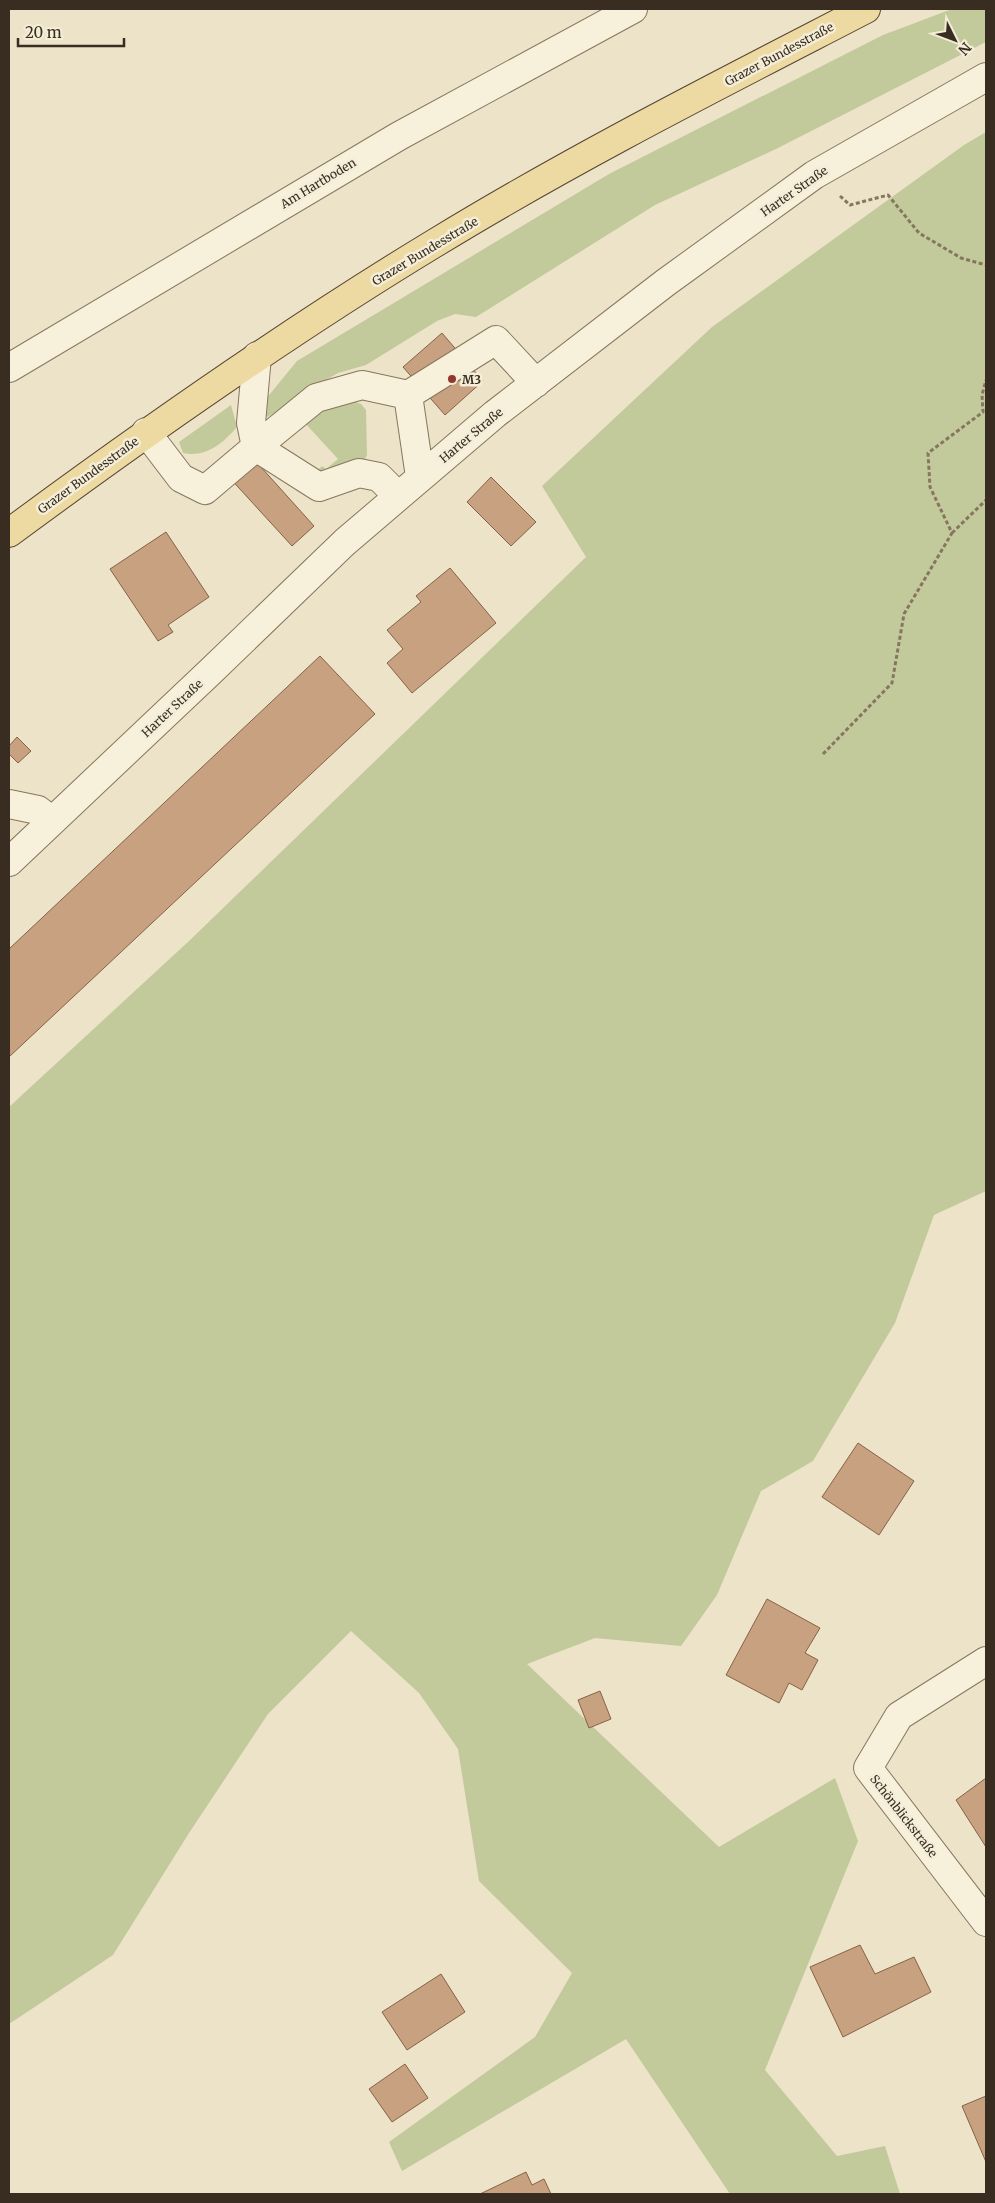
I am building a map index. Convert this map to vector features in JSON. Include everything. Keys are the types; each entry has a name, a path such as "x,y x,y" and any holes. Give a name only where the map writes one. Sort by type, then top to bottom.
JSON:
{"main road":[{"name":"Grazer Bundesstraße","path":"9,533 146,432 257,356 436,242 636,128 866,9"}],"street":[{"name":"Am Hartboden","path":"9,368 399,136 633,9"},
{"name":"Harter Straße","path":"9,862 344,542 495,414 665,283 814,175 986,77"},
{"path":"146,432 181,478 205,490 316,398 362,385 408,395 496,340 536,383"},
{"path":"257,356 251,424 256,447 319,487 359,473 379,477 398,496"},
{"path":"408,395 420,477"},
{"path":"9,804 38,810 52,821"},
{"name":"Schönblickstraße","path":"986,1661 899,1716 868,1768 986,1922"}],"path":[{"path":"814,175 850,205 888,195 920,233 961,258 986,265"},
{"path":"952,533 930,487 928,453 983,412 982,395 986,380"},
{"path":"823,754 892,683 904,614 952,533 986,500"}],"green space":[{"path":"952,9 986,9 986,42 776,149 655,205 476,317 455,314 437,321 366,365 338,373 300,395 275,413 267,417 262,416 265,400 297,361 609,174 883,35"},
{"path":"986,132 986,1191 934,1215 895,1323 813,1461 761,1491 717,1595 681,1646 595,1638 527,1664 719,1847 835,1778 858,1841 765,2070 837,2156 885,2146 900,2194 730,2194 626,2039 402,2171 389,2142 535,2037 572,1973 479,1881 458,1749 419,1693 351,1631 268,1714 189,1833 113,1955 9,2024 9,1107 189,941 586,557 542,486 712,327 964,145"},
{"path":"353,401 361,404 366,410 367,455 364,461 354,465 345,463 319,473 318,470 322,466 326,469 338,459 304,422 311,411"},
{"path":"231,405 237,427 232,433 220,444 207,451 191,454 183,453 179,442"}],"building":[{"path":"442,333 483,381 445,415 403,367"},
{"path":"251,456 314,526 292,546 228,476"},
{"path":"491,477 536,522 511,546 467,502"},
{"path":"166,532 209,597 168,625 173,632 158,641 110,569"},
{"path":"450,568 496,623 412,693 387,663 403,649 387,630 421,602 416,596"},
{"path":"320,656 375,714 9,1057 9,949"},
{"path":"17,737 31,751 18,763 9,754 9,746"},
{"path":"858,1443 914,1481 879,1535 822,1497"},
{"path":"767,1599 820,1628 805,1653 818,1660 802,1690 789,1683 779,1703 726,1675"},
{"path":"600,1691 611,1719 589,1728 578,1700"},
{"path":"986,1778 986,1847 956,1800"},
{"path":"860,1945 875,1974 914,1957 931,1992 843,2037 810,1967"},
{"path":"441,1974 465,2012 407,2050 382,2012"},
{"path":"405,2064 428,2098 392,2122 369,2089"},
{"path":"986,2096 986,2162 962,2106"},
{"path":"526,2172 532,2185 544,2179 551,2194 480,2194"}],"place":[{"name":"M3","path":"452,379"}]}
